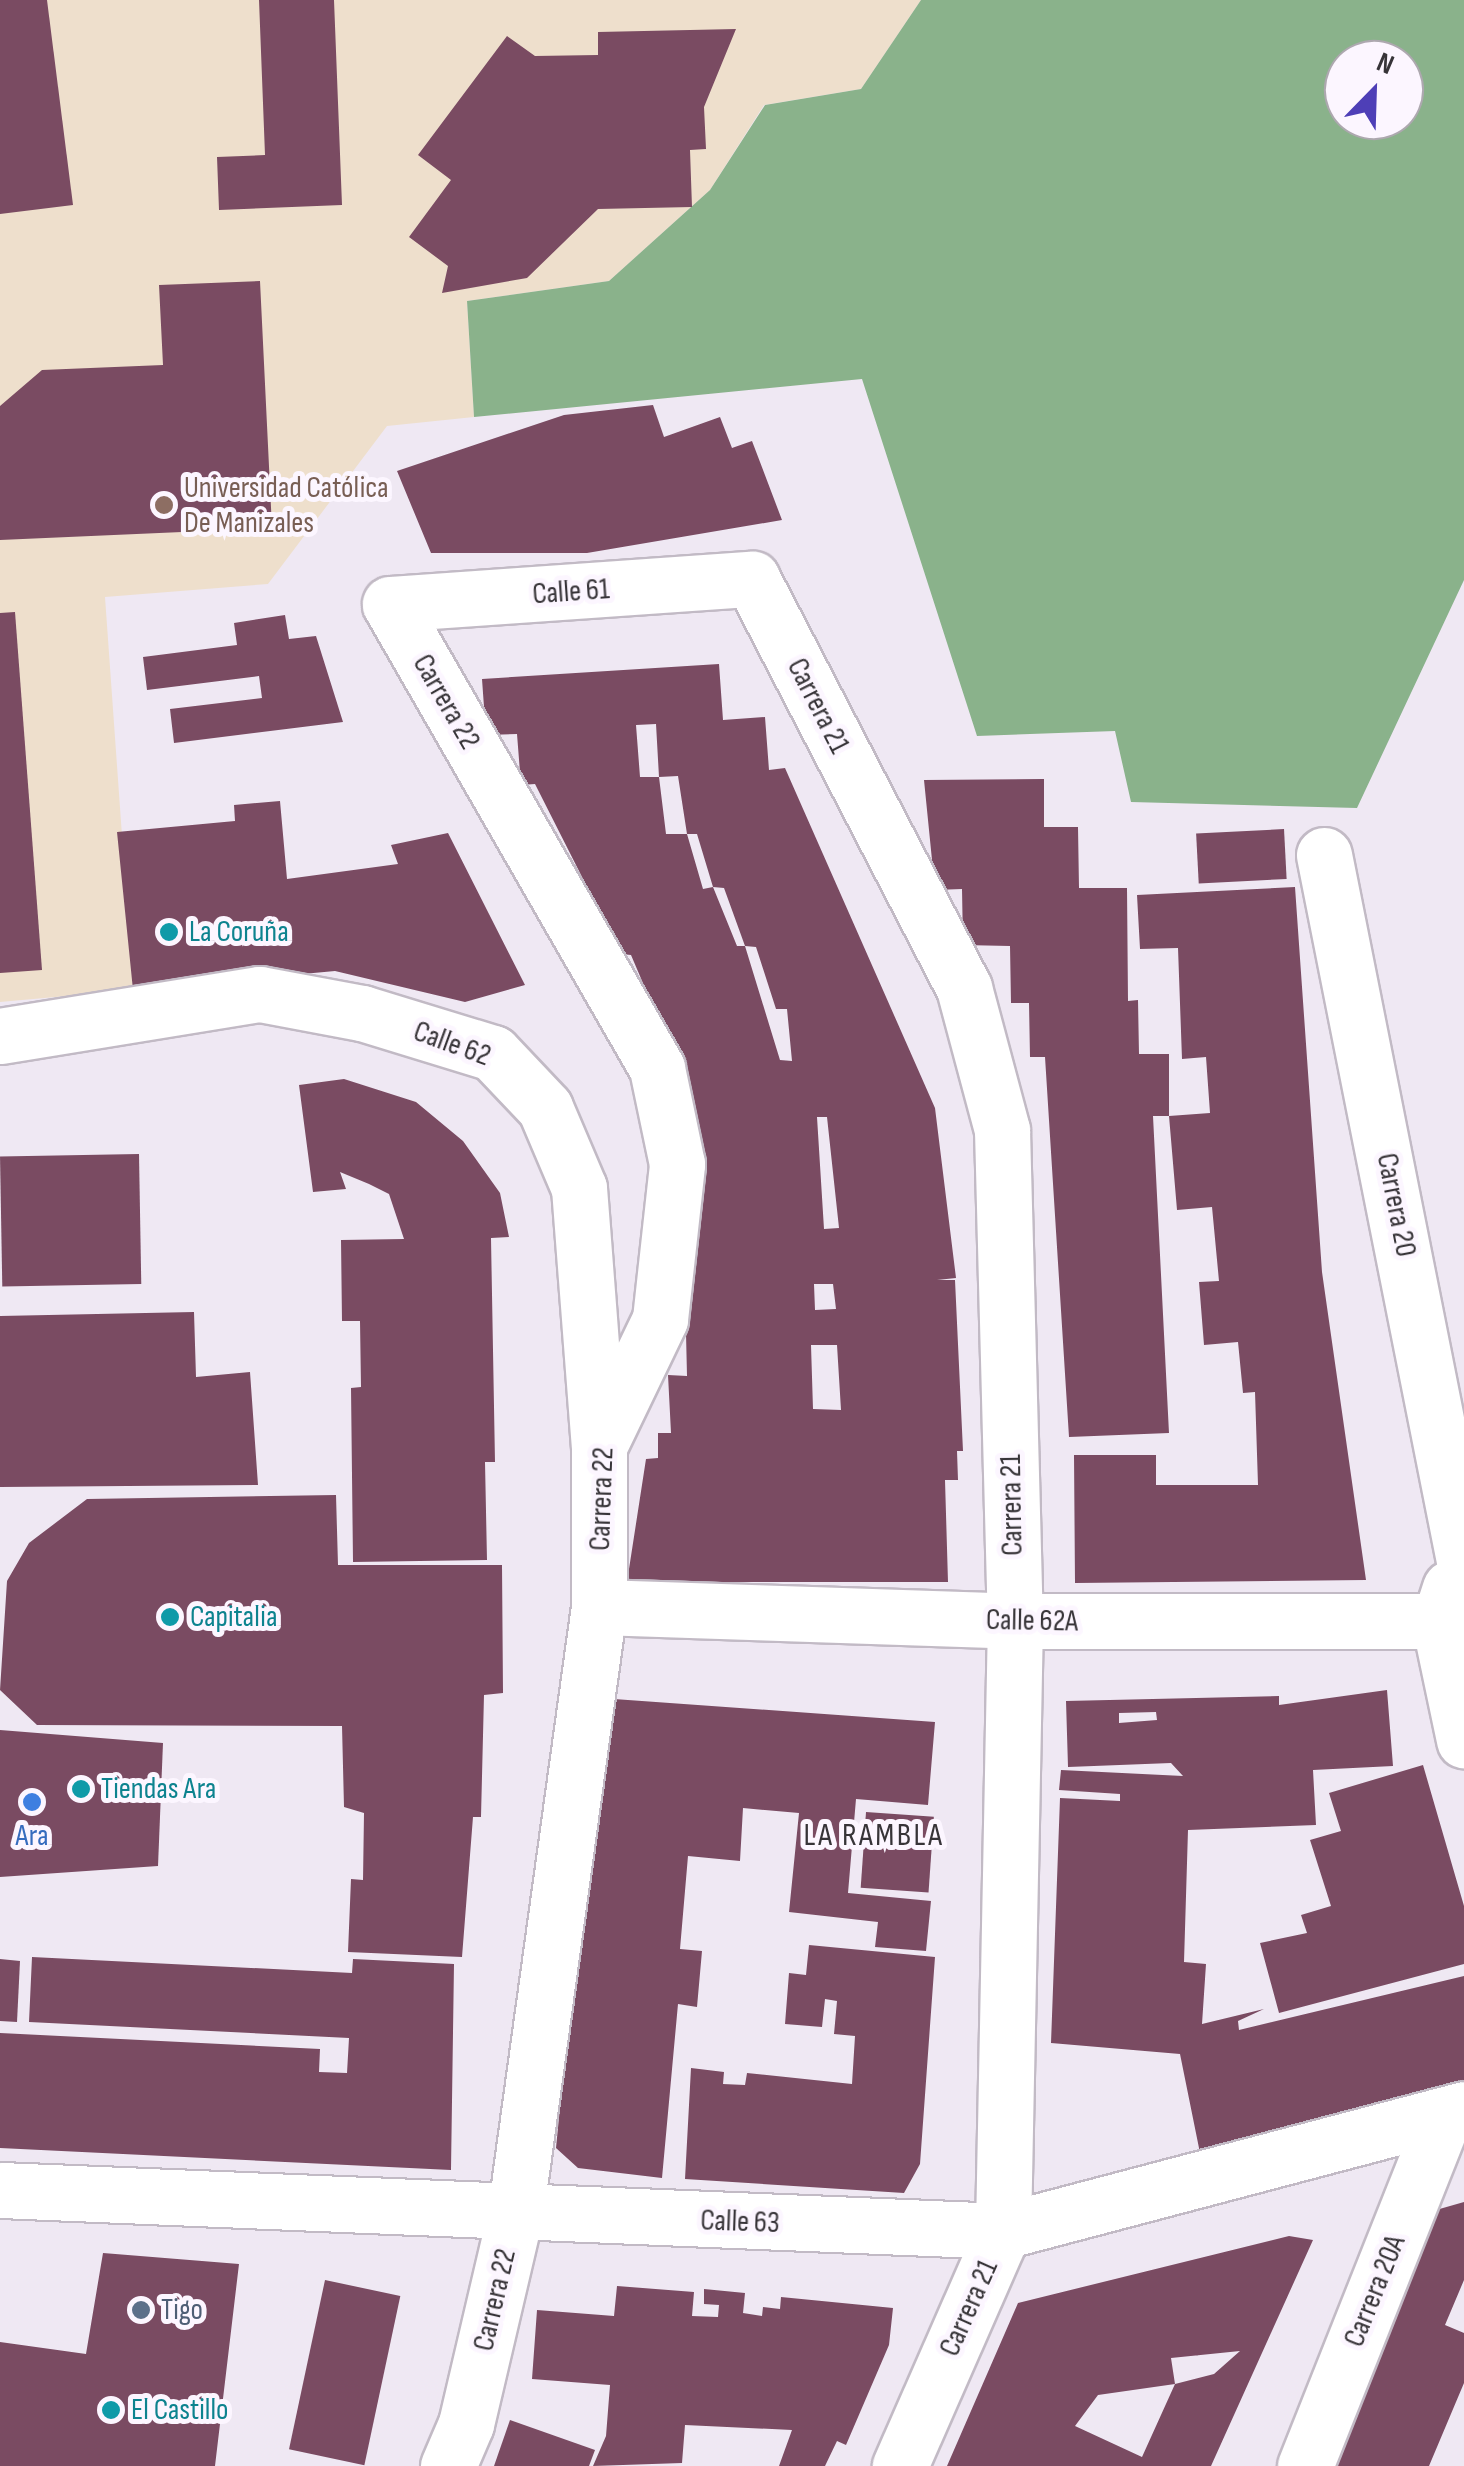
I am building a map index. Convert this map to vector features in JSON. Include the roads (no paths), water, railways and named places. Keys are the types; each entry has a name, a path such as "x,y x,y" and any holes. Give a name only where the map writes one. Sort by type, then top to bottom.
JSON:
{"street":[{"name":"Calle 61","path":"390,604 752,579"},
{"name":"Carrera 21","path":"752,579 964,988 1002,1130 1015,1622 1002,2231 900,2466"},
{"name":"Carrera 22","path":"390,604 657,1068 676,1164 660,1319 599,1446 600,1606 515,2215 466,2424 448,2466"},
{"name":"Carrera 20","path":"1324,855 1462,1559 1452,1621 1464,1740"},
{"name":"Calle 62","path":"0,1036 260,994 362,1014 493,1052 545,1108 579,1188 599,1446"},
{"name":"Calle 62A","path":"600,1606 1015,1622 1452,1621"},
{"name":"Calle 63","path":"0,2190 515,2215 1002,2231 1454,2112"},
{"name":"Carrera 20A","path":"1305,2466 1454,2112"}],"place":[{"name":"Universidad Católica De Manizales","path":"164,505"},
{"name":"La Coruña","path":"169,932"},
{"name":"Capitalia","path":"170,1617"},
{"name":"Tiendas Ara","path":"81,1789"},
{"name":"Ara","path":"32,1802"},
{"name":"Tigo","path":"141,2310"},
{"name":"El Castillo","path":"111,2410"}],"district":[{"name":"LA RAMBLA","path":"874,1836"}]}
